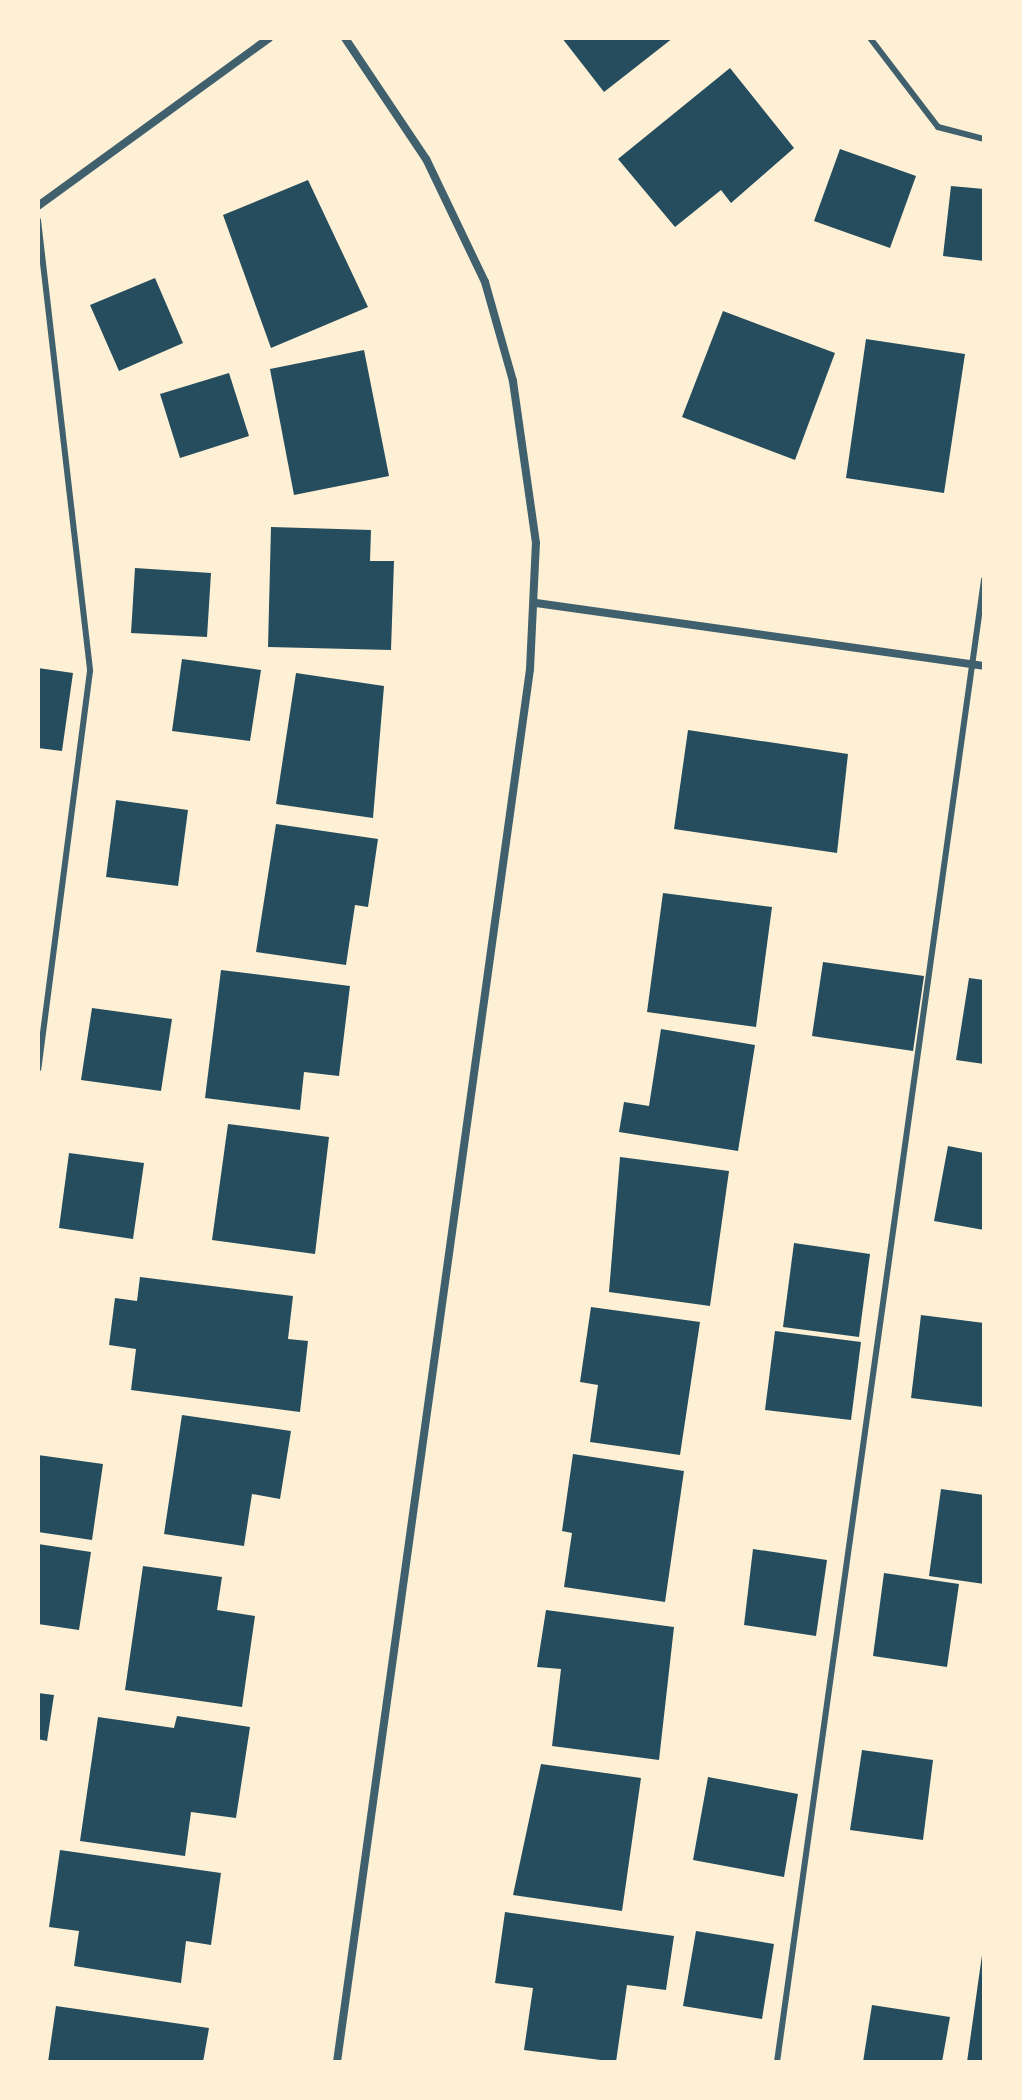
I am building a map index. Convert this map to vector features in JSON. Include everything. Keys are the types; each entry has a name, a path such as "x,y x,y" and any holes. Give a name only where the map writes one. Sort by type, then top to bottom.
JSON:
{"street":[{"path":"38,206 269,38"},
{"path":"337,2062 536,603 532,487 513,381 485,282 426,159 345,38"},
{"path":"536,603 984,666"}],"lane":[{"path":"870,38 938,127 984,139"},
{"path":"38,220 90,671 38,1069"},
{"path":"777,2062 984,579"}],"building":[{"path":"562,38 673,38 604,92"},
{"path":"730,68 794,148 731,203 721,190 675,227 618,159"},
{"path":"840,149 916,176 890,248 814,221"},
{"path":"308,180 368,307 271,348 223,215"},
{"path":"951,186 984,189 984,261 943,256"},
{"path":"155,278 183,343 119,371 90,305"},
{"path":"723,311 835,353 795,460 682,417"},
{"path":"866,339 965,354 944,493 846,478"},
{"path":"364,350 389,476 294,495 270,369"},
{"path":"229,373 249,436 180,458 160,394"},
{"path":"271,527 371,530 370,561 394,561 391,650 268,647"},
{"path":"135,568 211,573 207,637 131,633"},
{"path":"182,659 261,670 250,741 172,731"},
{"path":"38,668 73,673 62,751 38,748"},
{"path":"296,673 384,686 373,818 276,804"},
{"path":"688,730 848,754 837,853 674,829"},
{"path":"116,800 188,810 178,886 106,877"},
{"path":"276,824 378,839 368,907 355,905 346,965 256,952"},
{"path":"663,893 772,907 756,1027 647,1012"},
{"path":"823,962 924,976 913,1051 812,1036"},
{"path":"221,970 350,986 339,1076 304,1072 300,1110 205,1098"},
{"path":"969,978 984,980 984,1064 956,1060"},
{"path":"92,1008 172,1019 161,1091 81,1080"},
{"path":"661,1029 755,1045 738,1151 619,1132 624,1102 649,1106"},
{"path":"228,1124 329,1137 315,1254 212,1240"},
{"path":"948,1146 984,1153 984,1230 934,1221"},
{"path":"69,1153 144,1163 133,1239 59,1228"},
{"path":"620,1157 729,1171 710,1306 609,1292"},
{"path":"794,1243 870,1254 859,1337 783,1327"},
{"path":"140,1277 293,1296 288,1339 308,1341 300,1412 131,1390 136,1349 109,1345 115,1298 137,1301"},
{"path":"591,1307 700,1322 680,1455 590,1442 598,1385 580,1382"},
{"path":"921,1315 984,1323 984,1407 911,1398"},
{"path":"775,1331 861,1342 851,1420 765,1410"},
{"path":"182,1415 291,1431 280,1499 252,1494 244,1546 164,1534"},
{"path":"573,1454 684,1471 665,1602 564,1587 572,1533 562,1531"},
{"path":"38,1455 103,1464 92,1540 38,1532"},
{"path":"941,1489 984,1495 984,1584 929,1576"},
{"path":"38,1544 91,1552 79,1630 38,1624"},
{"path":"753,1549 827,1560 816,1636 744,1625"},
{"path":"143,1566 222,1577 217,1610 255,1616 242,1707 125,1690"},
{"path":"884,1573 959,1584 947,1667 873,1656"},
{"path":"546,1610 674,1627 659,1760 552,1746 561,1669 537,1667"},
{"path":"38,1693 54,1695 47,1741 38,1739"},
{"path":"177,1716 250,1727 236,1818 191,1812 185,1856 80,1841 98,1717 174,1728"},
{"path":"862,1750 933,1760 923,1840 850,1830"},
{"path":"541,1764 641,1778 622,1911 513,1895"},
{"path":"708,1777 798,1794 784,1877 693,1860"},
{"path":"60,1850 221,1873 211,1945 186,1941 181,1983 74,1966 79,1931 49,1927"},
{"path":"505,1912 674,1936 666,1990 627,1985 616,2062 524,2050 533,1988 495,1983"},
{"path":"696,1931 774,1944 762,2019 683,2006"},
{"path":"982,1955 984,2062 967,2062"},
{"path":"872,2005 950,2017 942,2062 863,2062"},
{"path":"56,2006 209,2028 203,2062 48,2062"}]}
